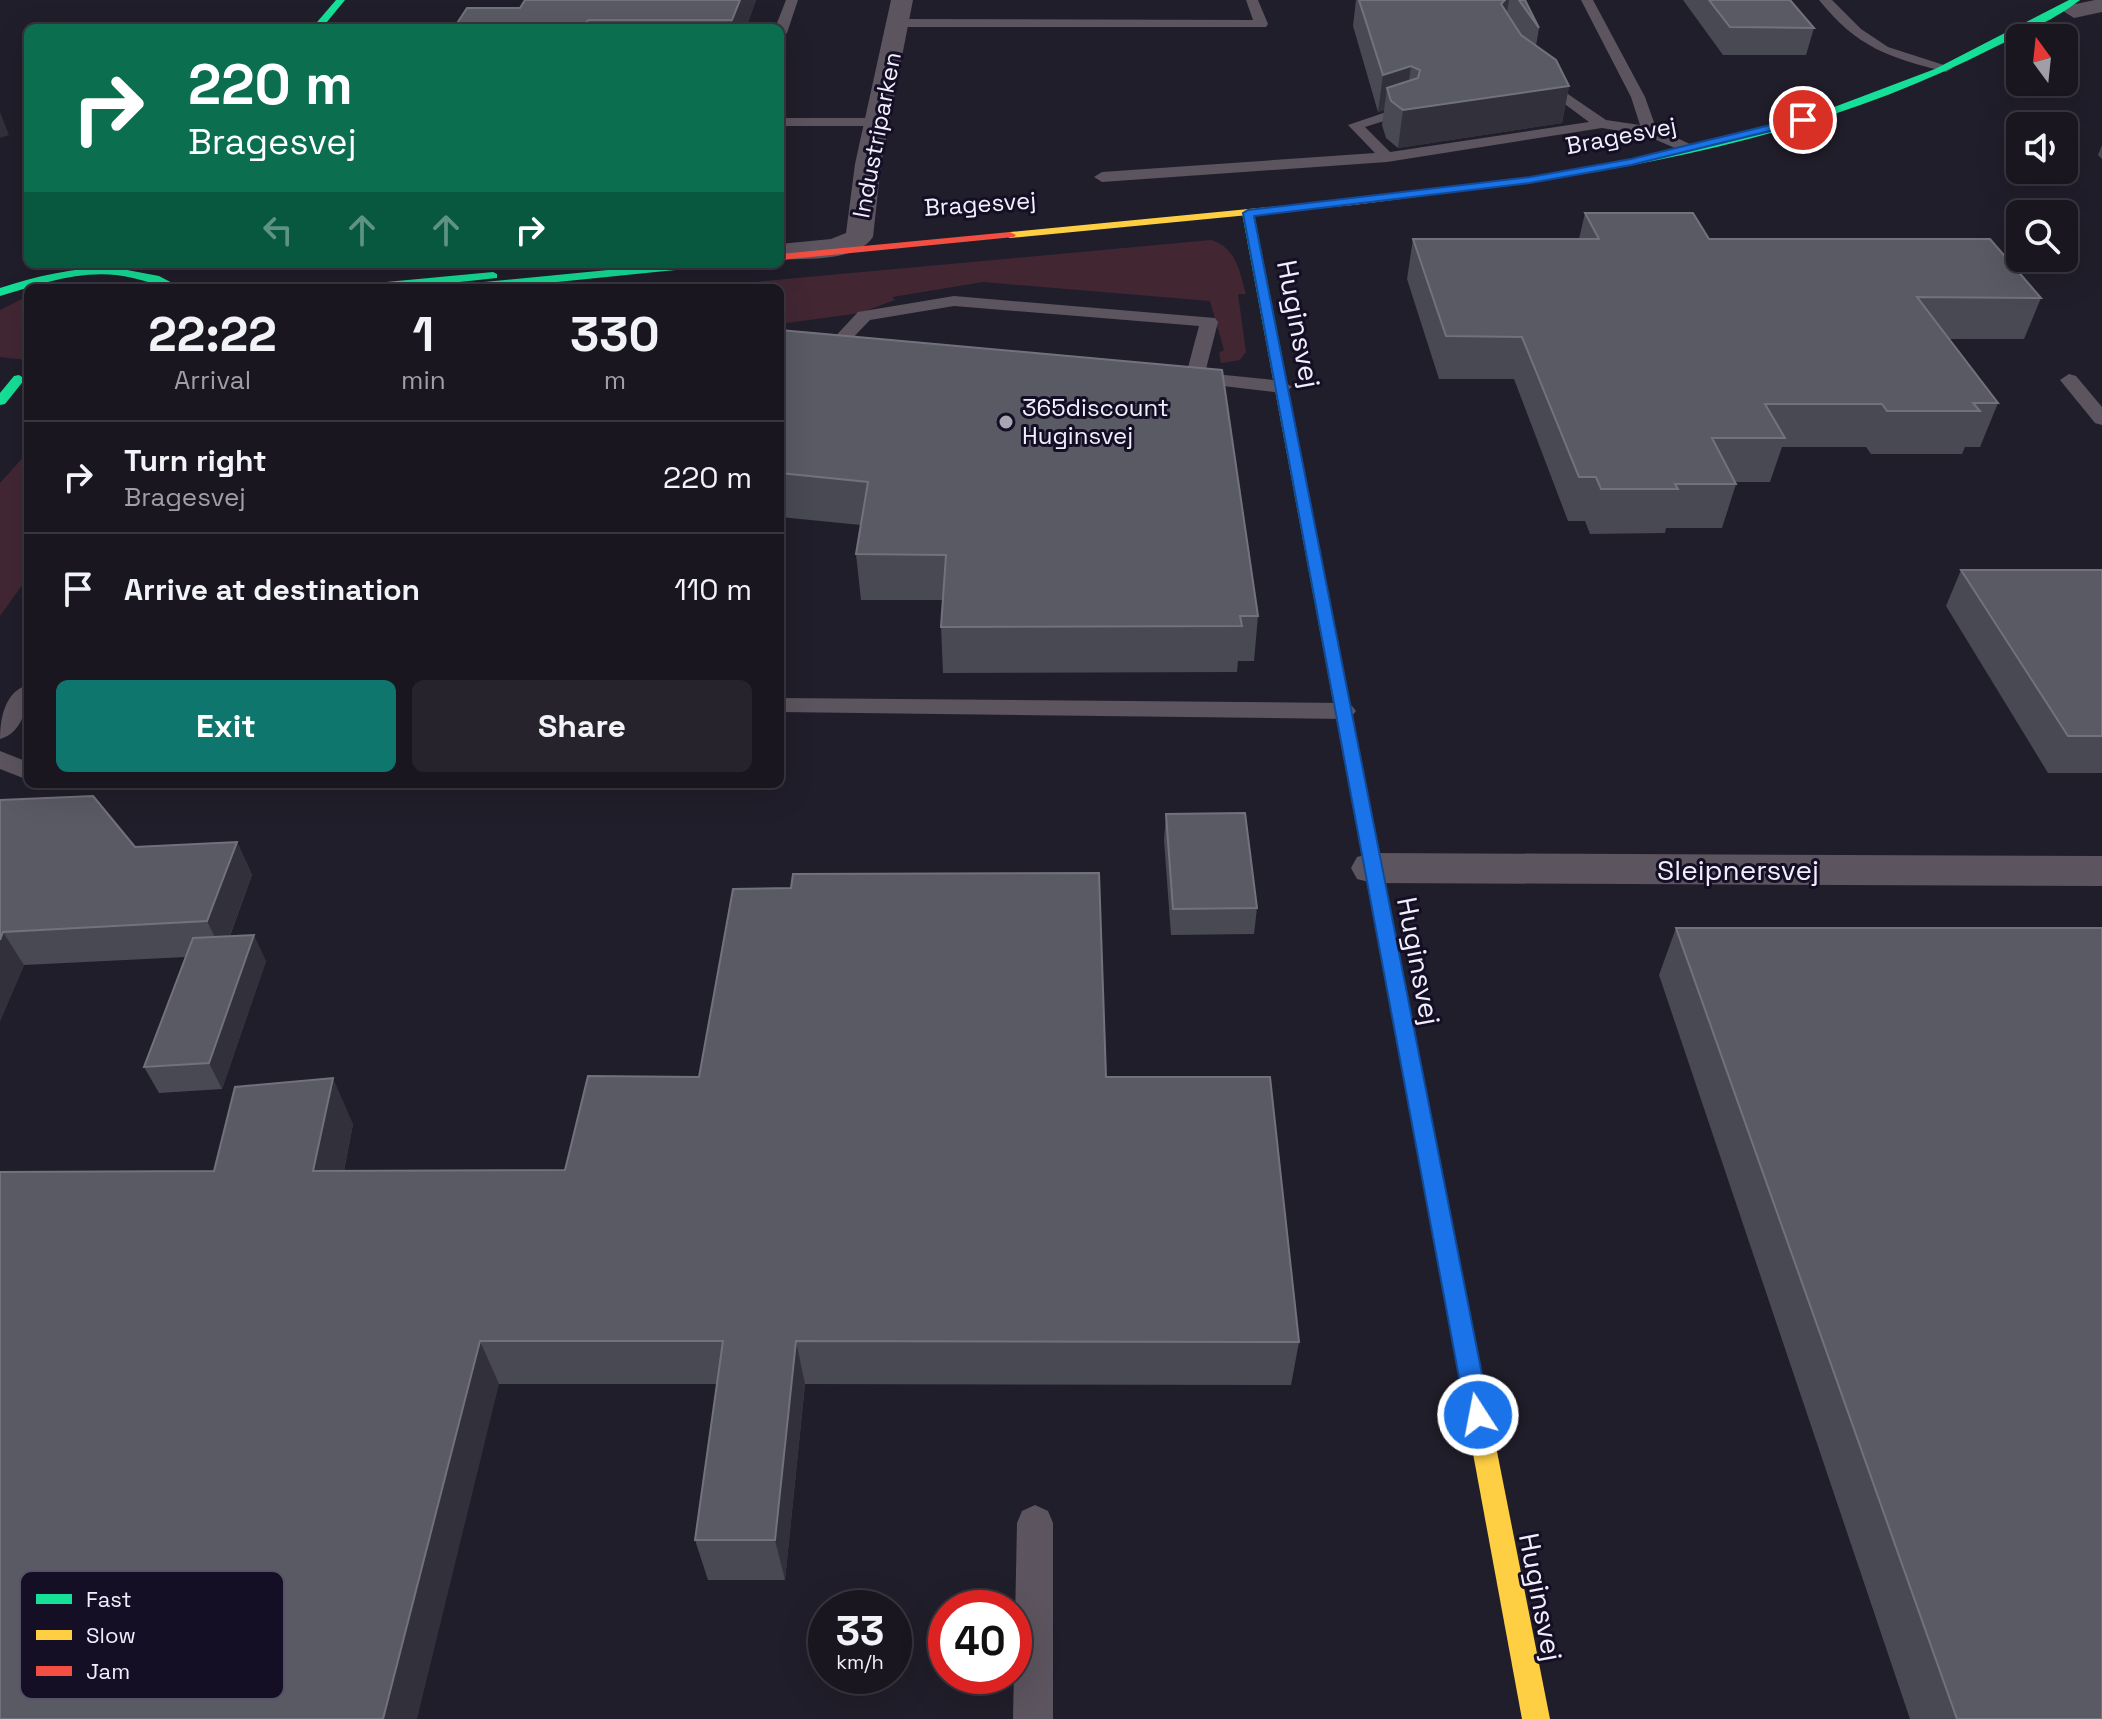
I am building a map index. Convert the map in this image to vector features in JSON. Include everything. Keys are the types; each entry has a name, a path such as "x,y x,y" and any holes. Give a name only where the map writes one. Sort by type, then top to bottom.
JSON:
{"main road":[{"path":"320,24 341,0"},
{"name":"Bragesvej","path":"784,254 1248,213 1530,180 1689,149 1781,127 1848,106 1946,68 2075,6 2097,0"},
{"name":"Bragesvej","path":"784,244 1248,213"},
{"name":"Huginsvej","path":"1248,213 1536,1719"},
{"name":"Bragesvej","path":"859,237 875,245 897,246"},
{"path":"27,284 54,276 110,268 148,276 167,284"},
{"path":"403,284 556,268"},
{"path":"504,284 666,268"},
{"path":"0,292 24,285"},
{"path":"0,401 16,378"}],"street":[{"name":"Bragesvej","path":"2075,6 2102,5"},
{"name":"Industriparken","path":"784,254 837,247 859,237 863,193 900,11"},
{"path":"636,271 655,268"},
{"name":"Sleipnersvej","path":"1373,868 2102,871"}],"lane":[{"path":"783,24 792,0"},
{"path":"900,11 997,17 1261,24 1252,0"},
{"path":"1587,0 1638,97 1649,131"},
{"path":"1825,0 1856,32 1883,50 1946,68"},
{"path":"1533,74 1602,124"},
{"path":"1387,157 1355,125 1407,109"},
{"path":"784,122 877,122"},
{"path":"1102,177 1387,157 1602,124 1649,131 1689,149"},
{"path":"870,346 831,342 864,316 954,301 1209,322 1195,378"},
{"path":"1164,375 1283,387"},
{"path":"2069,380 2102,419"},
{"path":"0,731 24,698"},
{"path":"784,705 1344,711"},
{"path":"0,759 24,770"},
{"path":"1033,1719 1035,1523"}],"shaded area":[{"path":"1211,240 1232,255 1239,269 1246,294 1238,294 1246,352 1240,360 1221,363 1219,353 1224,350 1210,301 983,282 892,297 895,300 860,313 784,323 784,284 733,284"},
{"path":"24,298 24,360 0,357 0,310"},
{"path":"24,456 24,583 0,616 0,483"}],"building":[{"path":"525,0 740,0 732,20 457,24 467,8 520,8"},
{"path":"1359,0 1505,0 1501,4 1521,35 1556,60 1569,86 1403,110 1391,101 1387,88 1418,78 1420,70 1411,66 1383,75"},
{"path":"1519,0 1525,0 1539,28"},
{"path":"1709,0 1790,0 1814,28 1730,27"},
{"path":"1585,213 1693,213 1709,239 1990,239 2006,258 2006,272 2019,272 2041,298 1917,297 1998,403 1973,403 1980,411 1887,411 1882,404 1765,404 1785,438 1712,438 1736,484 1675,484 1678,489 1601,489 1596,477 1579,477 1522,337 1446,336 1413,239 1599,239"},
{"path":"784,330 1222,370 1258,616 1240,616 1242,626 941,627 946,555 856,554 868,482 784,473"},
{"path":"1961,570 2102,570 2102,736 2068,736"},
{"path":"93,796 135,847 237,842 207,921 3,932 0,940 0,800"},
{"path":"1245,813 1257,908 1173,909 1166,814"},
{"path":"1099,873 1106,1077 1270,1077 1299,1342 796,1341 775,1540 695,1540 723,1341 480,1341 383,1719 0,1719 0,1172 214,1171 235,1087 333,1078 313,1171 565,1170 588,1076 699,1077 733,889 791,888 793,874"},
{"path":"1676,928 2102,928 2102,1719 1957,1719"},
{"path":"254,935 209,1063 144,1067 193,938"}],"traffic: fast":[{"path":"320,24 341,0"},
{"path":"1498,184 1658,158 1765,133 1817,117 1938,71 2076,0"},
{"path":"1248,213 1452,1280"},
{"path":"503,284 665,268"},
{"path":"27,284 88,271 133,273 166,284"},
{"path":"408,284 493,276"},
{"path":"0,292 24,285"},
{"path":"0,401 19,379"}],"traffic: slow":[{"path":"1010,235 1353,202 1498,184"},
{"path":"1452,1280 1536,1719"}],"traffic: jam":[{"path":"784,257 1010,235"}],"place":[{"name":"365discount Huginsvej","path":"1006,422"}],"route":[{"path":"1478,1415 1248,213 1392,199 1530,180 1631,162 1803,120"}]}
